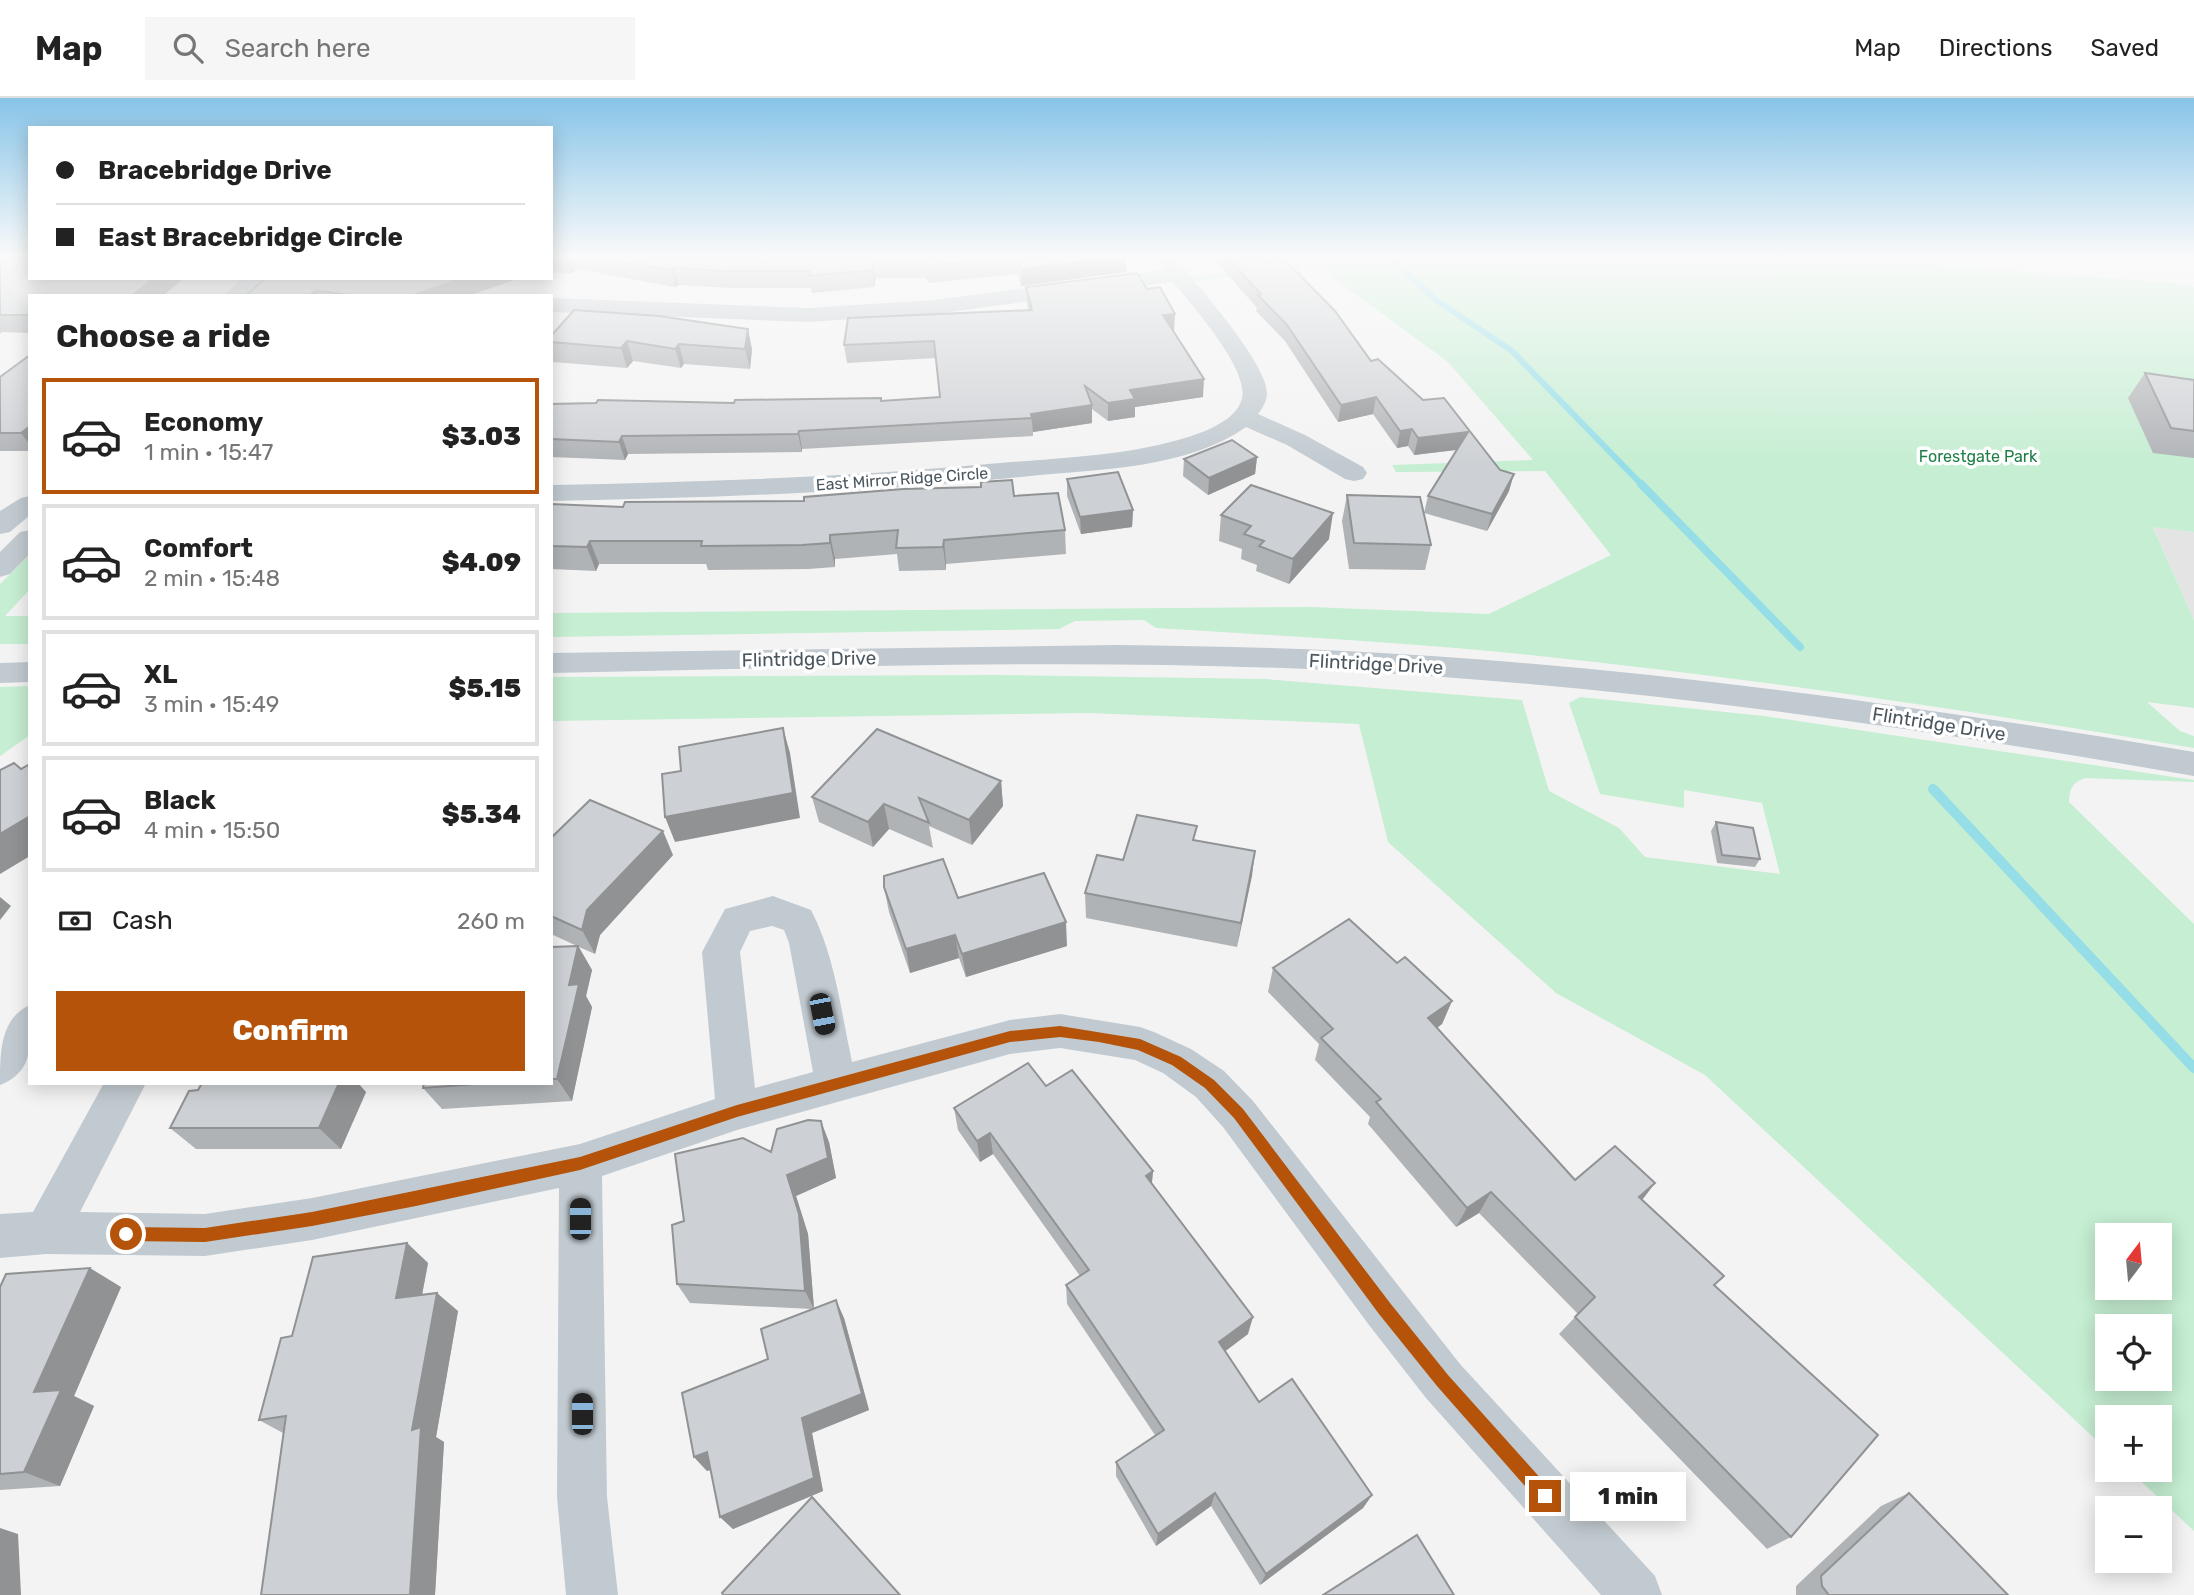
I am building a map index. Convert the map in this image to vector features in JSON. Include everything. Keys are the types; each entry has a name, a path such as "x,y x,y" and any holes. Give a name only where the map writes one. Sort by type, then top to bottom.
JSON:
{"street":[{"path":"1217,327 1251,372 1256,385 1255,396 1243,417 1308,446 1354,473"},
{"name":"East Mirror Ridge Circle","path":"553,493 739,490 855,483 1069,464 1185,446 1221,432 1243,417"},
{"path":"0,491 28,492"},
{"path":"0,526 15,512 28,505"},
{"path":"0,568 28,540"},
{"name":"Flintridge Drive","path":"553,663 1084,656 1304,659 1433,666 1870,713 2194,764"},
{"path":"0,673 28,672"},
{"path":"737,1111 721,952 738,919 773,911 798,920 808,943 836,1084"},
{"path":"0,1067 28,1025"},
{"path":"0,1236 46,1233 205,1235 312,1219 580,1164 737,1111 1010,1037 1060,1031 1140,1044 1177,1061 1210,1084 1238,1114 1384,1309 1443,1381 1508,1457 1636,1595"},
{"path":"46,1233 125,1085"},
{"path":"580,1164 582,1497 592,1595"}],"shaded area":[{"path":"2153,526 2194,532 2194,620"}],"green space":[{"name":"Forestgate Park","path":"1400,327 2194,327 2194,532 2153,527 2194,620 2194,708 2147,702 2180,731 2194,736 2194,748 1946,708 1696,674 1437,646 1156,628 1144,620 1075,621 1059,629 553,637 553,613 1310,607 1489,614 1611,555 1545,471 1396,472 1392,465 1533,460 1448,362"},
{"path":"28,557 28,591 5,616 28,616 28,644 0,644 0,584"},
{"path":"996,675 1265,679 1522,700 1549,791 1619,828 1645,857 1780,874 1762,803 1684,790 1684,808 1600,794 1569,703 1580,697 1764,716 2194,780 2085,778 2072,787 2069,802 2194,924 2194,1531 2172,1510 2172,1496 2157,1496 2142,1482 2172,1482 2172,1405 2095,1405 2095,1439 1705,1075 1556,993 1388,842 1359,724 1089,713 553,721 553,677"},
{"path":"28,686 28,736 0,756 0,687"}],"building":[{"path":"559,327 748,329 745,349 679,344 675,349 627,341 621,348 553,342 553,334"},
{"path":"847,327 1171,327 1204,379 1130,390 1135,399 1108,403 1085,386 1092,405 1031,414 1032,418 799,431 798,434 622,436 619,442 553,439 553,404 596,403 598,400 734,403 735,400 881,398 881,401 940,397 934,341 844,345"},
{"path":"1288,327 1346,327 1371,361 1378,359 1423,400 1444,398 1500,470 1514,474 1492,514 1428,496 1468,432 1418,438 1412,429 1400,431 1376,397 1341,405"},
{"path":"28,356 28,428 21,433 0,433 0,377"},
{"path":"2145,373 2194,380 2194,431 2171,428"},
{"path":"1232,440 1257,457 1209,478 1184,459"},
{"path":"1118,472 1133,510 1080,517 1067,479"},
{"path":"1012,480 1014,496 1058,493 1065,530 944,540 943,547 896,548 898,530 830,535 830,543 802,545 701,546 702,541 590,541 587,547 553,546 553,504 623,507 625,502 804,501 804,497 903,489 981,487 981,482"},
{"path":"1251,485 1333,513 1293,559 1259,546 1264,541 1244,534 1251,526 1221,515"},
{"path":"1347,495 1420,497 1431,545 1354,543"},
{"path":"783,728 793,793 665,817 662,774 681,771 679,747"},
{"path":"877,729 1001,781 969,820 919,798 929,823 884,804 868,822 812,797"},
{"path":"14,763 21,769 28,765 28,817 0,834 0,770"},
{"path":"590,800 663,831 587,910 582,930 553,917 553,836"},
{"path":"1137,815 1197,826 1193,840 1255,851 1241,923 1085,893 1097,855 1123,860"},
{"path":"1716,822 1753,828 1760,859 1722,855"},
{"path":"943,859 958,898 1044,873 1066,922 962,954 955,935 906,949 884,887 884,876"},
{"path":"1349,919 1397,963 1405,957 1452,1001 1428,1018 1575,1180 1615,1146 1655,1183 1639,1197 1724,1276 1714,1285 1878,1435 1791,1537 1575,1317 1595,1297 1491,1192 1467,1208 1376,1102 1381,1099 1321,1038 1333,1029 1273,968"},
{"path":"578,946 569,985 579,984 557,1079 553,1079 553,947"},
{"path":"1028,1063 1046,1086 1072,1070 1153,1171 1146,1176 1253,1317 1219,1342 1259,1402 1292,1379 1372,1495 1266,1574 1215,1493 1158,1534 1116,1462 1164,1430 1066,1285 1089,1270 990,1133 977,1141 954,1108"},
{"path":"201,1085 338,1085 319,1128 170,1128 189,1091 198,1090"},
{"path":"424,1085 463,1085 423,1088"},
{"path":"808,1120 821,1121 828,1158 787,1175 799,1214 805,1291 677,1284 672,1225 684,1221 675,1154 743,1138 771,1152 777,1129"},
{"path":"407,1243 396,1298 437,1293 412,1430 421,1427 410,1595 261,1595 286,1416 259,1420 281,1338 292,1336 313,1257"},
{"path":"90,1268 34,1392 61,1390 24,1472 0,1474 0,1287 6,1274"},
{"path":"836,1300 862,1394 802,1418 814,1478 720,1517 707,1452 694,1457 682,1393 768,1359 761,1329"},
{"path":"1909,1493 2008,1595 1829,1595 1822,1586 1821,1576"},
{"path":"812,1497 900,1595 723,1595 722,1593"},
{"path":"1417,1535 1454,1595 1323,1595"}],"waterway":[{"path":"1476,327 1512,351 1643,486"},
{"path":"1641,484 1800,647"},
{"path":"1933,789 2194,1068"}],"route":[{"path":"126,1234 205,1235 312,1219 416,1199 580,1164 737,1111 1010,1037 1060,1031 1099,1036 1140,1044 1177,1061 1210,1084 1238,1114 1384,1309 1508,1457 1545,1496"}]}
